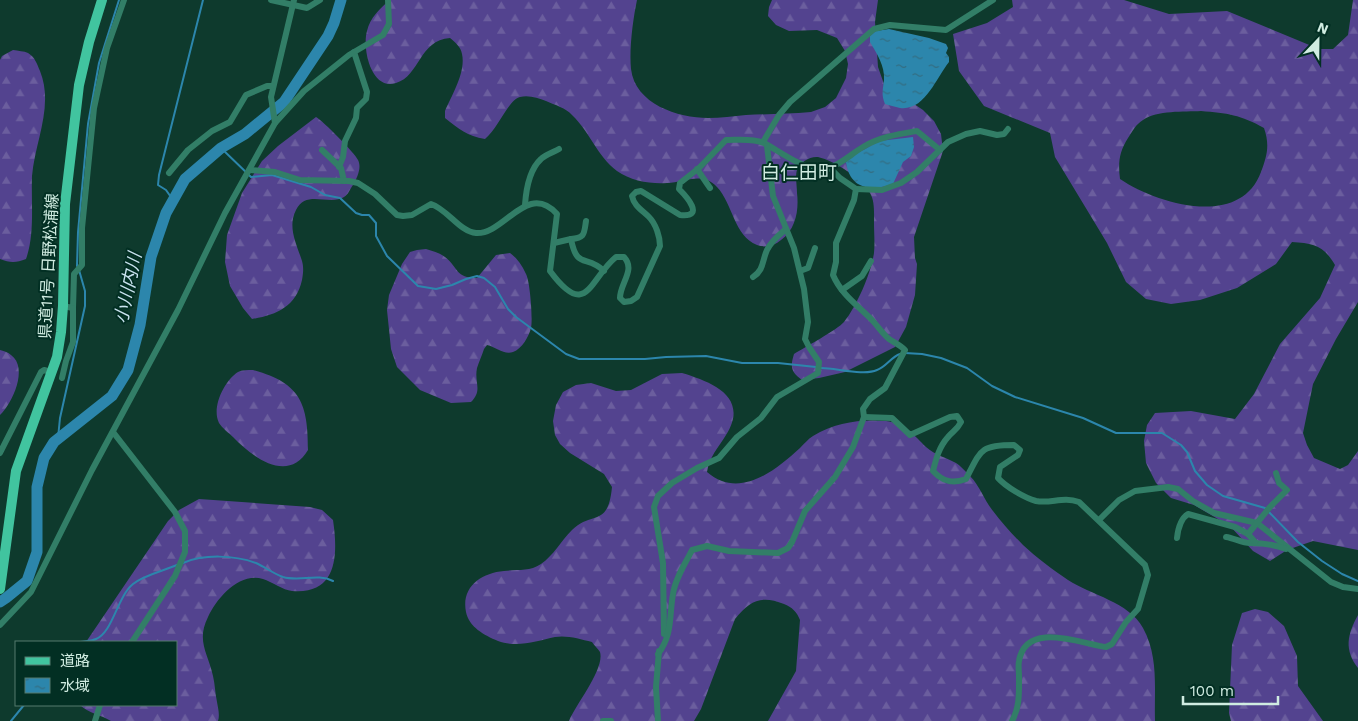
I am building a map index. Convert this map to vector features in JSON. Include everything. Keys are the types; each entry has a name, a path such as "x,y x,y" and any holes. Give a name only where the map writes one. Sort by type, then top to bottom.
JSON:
{"main road":[{"name":"県道11号 日野松浦線","path":"0,588 16,471 56,357 68,307 65,204 79,85 89,42 102,0"}],"street":[{"path":"62,378 66,361 74,342 68,307 74,274 82,265 82,228 94,108 107,48 124,0"},
{"path":"271,0 293,3 306,8 320,0"},
{"path":"0,625 31,592 52,547 178,310 225,213 275,123 304,91 354,52 383,35 388,24 388,0"},
{"path":"658,721 656,687 658,654 664,633 665,606 664,563 654,507 658,496 672,483 696,468 719,458 737,436 761,418 777,397 818,374 819,362 805,339 808,322 800,271 794,248 773,196 765,144 779,115 790,102 874,29 890,25 946,30 993,0"},
{"path":"275,123 271,97 293,3"},
{"path":"339,167 343,157 345,142 356,118 358,108 366,99 367,92 354,52"},
{"path":"169,173 188,150 212,131 230,122 246,94 267,86 273,86"},
{"path":"830,167 840,178 856,189 882,190 901,183 917,172 948,142 966,134 980,131 997,135 1004,134 1008,129"},
{"path":"250,170 275,172 300,180 358,182 397,214 403,216 412,215 431,204 439,206 467,231 476,233 488,232 525,205 540,204 551,208 557,214 550,271 566,289 574,295 589,291 610,262 616,257 624,257 628,261 630,269 620,291 620,298 624,302 631,302 636,297 660,246 660,239 651,218 636,206 632,196 636,192 642,192 680,215 686,216 693,209 692,204 679,189 680,183 698,169 726,140 746,140 765,144 818,169 830,167 843,161 863,147 884,137 917,130 940,150"},
{"path":"525,205 527,186 534,169 541,159 559,149"},
{"path":"322,150 339,167 344,181"},
{"path":"698,169 710,188"},
{"path":"658,654 665,645 672,616 673,593 692,550 707,546 730,550 778,553 788,548 805,510 835,477 853,447 864,417 863,408 870,399 885,388 905,350 901,345 888,338 842,290 833,275 836,262 836,243 854,200 856,189"},
{"path":"554,243 580,238 583,235 586,221"},
{"path":"753,277 763,267 768,249 774,240 786,229"},
{"path":"571,239 577,257 581,261 596,263 604,271"},
{"path":"800,271 808,268 815,248"},
{"path":"842,290 862,276 870,261"},
{"path":"0,453 41,372 44,370 51,372"},
{"path":"864,417 892,418 910,434 950,417 957,416 962,422 958,429 948,436 938,452 934,471 941,480 958,482 966,479 979,453 989,447 1014,445 1020,450 1018,455 1000,467 998,478 1003,484 1036,501 1070,498 1080,502 1145,565 1148,575 1138,609 1126,622 1112,644 1106,647 1051,636 1038,639 1027,646 1019,661 1018,711 1012,721"},
{"path":"113,432 174,512 185,531 185,552 175,576 133,641"},
{"path":"1248,534 1287,490 1280,483 1276,473"},
{"path":"1099,520 1119,500 1135,491 1168,487 1178,489 1193,501 1214,513 1259,520 1296,554 1332,582 1343,587 1358,589"},
{"path":"1177,538 1178,528 1184,517 1188,514 1235,527 1248,534 1255,542"},
{"path":"1226,537 1250,543 1275,545 1296,554"},
{"path":"95,721 100,706"},
{"path":"603,721 611,721"}],"green space":[{"path":"390,0 637,0 633,25 631,69 634,81 640,91 649,100 672,112 708,118 811,112 825,107 836,98 846,78 848,64 845,51 837,38 817,30 789,31 776,25 768,16 772,0 878,0 875,22 878,67 884,84 923,110 934,121 941,134 943,151 914,237 917,264 915,295 906,327 895,347 845,372 819,378 802,380 792,369 794,354 844,322 867,279 872,261 874,253 873,200 866,187 847,171 832,162 818,157 812,157 803,162 796,172 798,199 793,225 786,236 776,244 767,246 757,245 743,235 727,202 712,182 700,178 654,183 641,181 622,174 604,158 584,129 570,113 546,101 527,96 516,99 485,139 473,136 459,129 445,118 445,111 458,83 463,61 460,49 450,38 440,40 432,45 404,79 396,83 387,84 380,81 370,66 367,57 366,38 368,26 373,18"},
{"path":"1012,0 1124,0 1169,14 1227,11 1319,49 1333,49 1348,35 1353,0 1358,0 1358,302 1313,384 1303,433 1314,458 1340,469 1348,465 1358,451 1358,550 1313,541 1287,550 1270,561 1253,551 1230,526 1194,505 1171,498 1156,483 1146,463 1144,441 1147,425 1155,413 1191,411 1235,419 1254,394 1280,344 1320,298 1335,265 1327,254 1318,247 1306,243 1292,242 1276,264 1237,288 1200,300 1171,304 1146,299 1126,282 1107,243 1055,157 1050,133 984,106 959,71 953,34 987,23 1013,7","holes":["1201,111 1241,117 1264,128 1267,140 1266,156 1261,172 1250,190 1235,201 1217,206 1196,206 1175,203 1155,196 1120,179 1119,163 1121,153 1136,126 1149,117 1163,113"]},
{"path":"13,50 26,52 34,59 44,84 45,97 32,176 31,239 26,259 13,262 0,259 0,60 2,56"},
{"path":"316,117 356,156 359,163 358,173 353,185 344,197 332,200 312,199 300,204 293,216 292,223 303,266 299,289 295,297 284,308 269,315 252,319 230,286 225,262 227,235 242,193 262,161 278,146"},
{"path":"426,249 439,253 458,272 470,278 477,278 496,255 510,253 521,265 527,278 532,317 529,335 522,345 510,353 487,345 477,368 477,394 471,402 451,403 420,390 397,367 391,349 387,310 389,295 402,264 410,252"},
{"path":"0,350 10,354 16,361 19,368 19,377 14,395 0,415"},
{"path":"253,370 282,382 291,389 303,408 308,434 308,450 300,460 291,465 280,466 260,459 241,445 219,423 217,409 224,387 238,372"},
{"path":"682,373 705,381 724,393 731,401 733,411 732,422 712,457 707,472 719,480 744,483 756,479 779,465 813,436 831,427 849,422 886,421 898,424 909,431 930,450 958,464 973,480 1000,520 1028,550 1068,580 1119,605 1137,619 1148,639 1154,662 1155,721 768,721 796,671 800,620 794,610 787,605 776,601 763,600 746,607 735,619 701,709 694,721 569,721 598,668 600,652 592,642 564,637 520,644 498,641 483,633 470,622 465,603 467,595 474,583 488,575 496,572 537,567 549,557 572,530 603,513 607,508 612,487 604,474 570,453 560,444 555,435 553,421 556,405 563,392 576,385 591,383 616,391 631,390 662,374"},
{"path":"199,499 310,507 322,510 333,520 335,546 332,570 327,579 319,586 307,590 292,591 263,579 246,579 230,588 217,602 205,625 203,640 214,679 219,711 218,721 111,721 81,706 178,706 178,641 87,641 168,521 179,510"},
{"path":"1255,609 1268,612 1284,626 1297,656 1298,686 1323,721 1231,721 1229,713 1232,645 1242,613"},
{"path":"1358,615 1358,668 1349,649 1349,636"}],"water":[{"path":"889,29 929,38 946,44 948,48 946,53 949,57 949,62 923,99 909,108 885,104 884,101 883,70 870,42 870,36 876,31"},
{"path":"913,137 914,147 911,156 903,162 893,184 877,187 863,186 852,178 846,162 856,154 880,141"}],"waterway":[{"path":"77,266 78,232 88,124 99,63 119,0"},
{"path":"173,200 166,190 158,185 159,175 203,0"},
{"name":"小川内川","path":"0,602 27,581 37,552 37,487 44,458 54,442 112,396 128,370 140,325 151,257 166,213 185,179 221,148 245,134 284,102 328,36 341,0"},
{"path":"221,148 251,177 272,175 311,187 325,195 340,198 356,213 369,215 376,223 376,236 387,256 418,286 436,289 477,276 484,278 495,287 508,309 516,317 566,354 579,359 645,359 706,356 742,363 778,363 816,367"},
{"path":"58,438 60,418 85,306 85,291 79,270"},
{"path":"905,353 941,358 967,368 992,386 1015,397 1083,418 1116,433 1162,433 1181,445 1187,452 1195,471 1207,485 1223,496 1265,508 1298,542 1322,561 1342,574 1358,581"},
{"path":"821,368 871,372 880,369 900,354"},
{"path":"183,563 210,557 238,558 256,563 283,577 296,579 321,578 333,581"},
{"path":"87,641 94,640 107,629 123,597 133,584 177,565"},
{"path":"11,721 23,706"}],"district":[{"name":"白仁田町","path":"799,172"}]}
